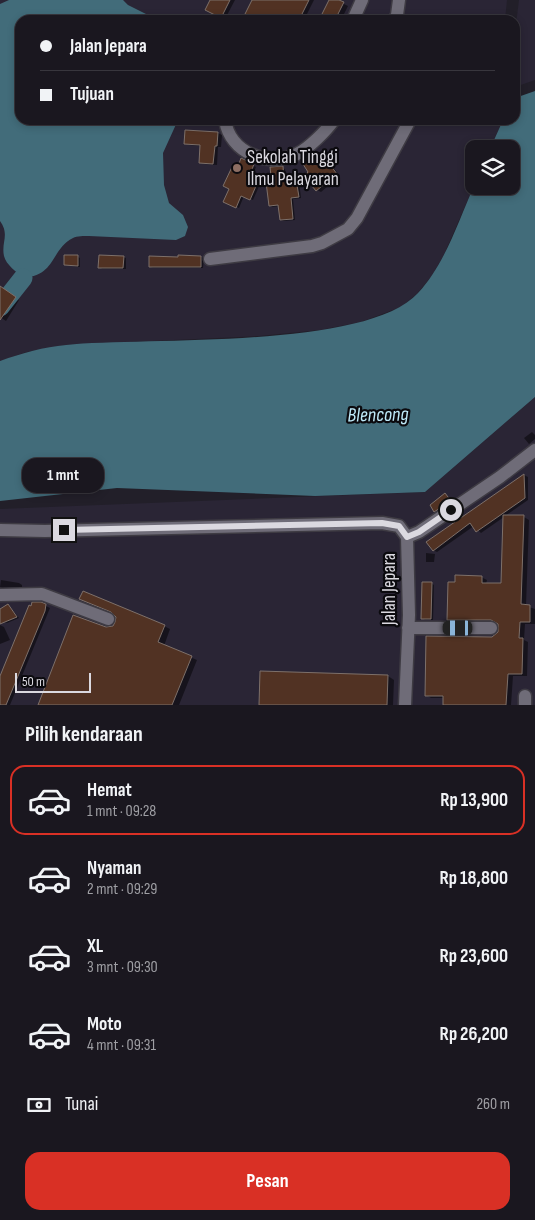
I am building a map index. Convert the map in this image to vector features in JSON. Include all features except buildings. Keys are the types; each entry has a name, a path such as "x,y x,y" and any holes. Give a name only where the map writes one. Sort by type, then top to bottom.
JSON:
{"lane":[{"path":"354,15 362,0"},
{"path":"397,15 399,0"},
{"path":"226,125 231,138 236,143 250,154 264,159 298,154 329,125"},
{"path":"210,259 312,246 322,243 348,229 362,212 407,125"},
{"name":"Jalan Jepara","path":"404,705 408,628 407,537 419,532 500,477 535,450"},
{"path":"0,530 45,531 382,523 399,526 407,537"},
{"path":"0,595 42,594 108,619"},
{"path":"408,628 491,628"}],"shaded area":[{"name":"Sekolah Tinggi Ilmu Pelayaran","path":"0,0 507,0 506,15 15,15 15,125 501,125 494,140 465,140 465,195 470,195 443,257 431,277 417,294 401,307 361,322 320,330 259,336 66,345 27,352 0,361"},
{"path":"519,0 535,0 535,80 520,85 520,15 517,15"},
{"path":"535,397 535,705 0,705 0,509 425,492"}],"water":[{"path":"9,0 123,0 128,5 148,15 15,15 15,125 176,125 163,153 164,185 169,203 183,215 188,227 185,236 176,240 76,237 60,249 48,267 42,272 23,278 7,262 3,251 5,235 0,221 0,4"},
{"name":"Blencong","path":"535,91 535,397 425,492 315,496 117,488 0,501 0,361 16,355 66,345 198,340 305,332 352,324 391,311 418,293 428,282 450,242 470,195 520,195 520,140 494,140 501,125 520,125 520,96"}],"waterway":[{"path":"0,307 23,278"}],"place":[{"name":"Sekolah Tinggi Ilmu Pelayaran","path":"237,168"}],"route":[{"path":"64,530 382,523 397,524 402,527 407,537 419,532 451,510"}]}
